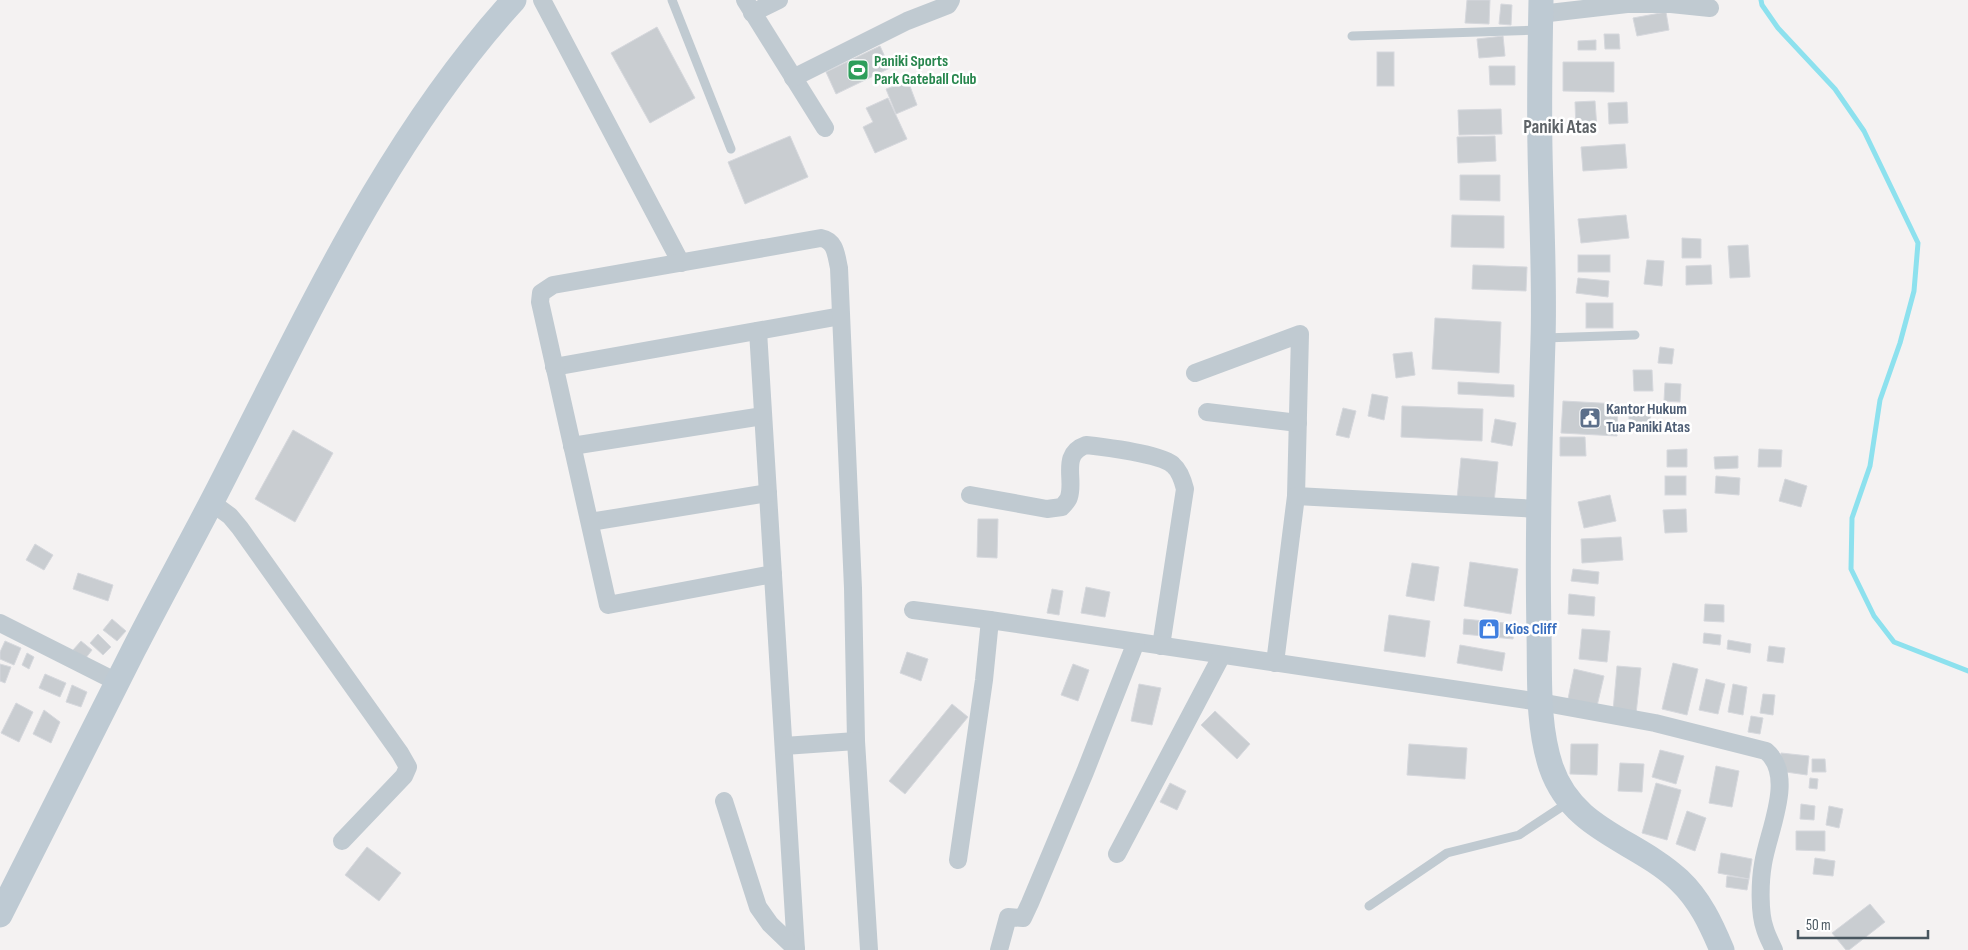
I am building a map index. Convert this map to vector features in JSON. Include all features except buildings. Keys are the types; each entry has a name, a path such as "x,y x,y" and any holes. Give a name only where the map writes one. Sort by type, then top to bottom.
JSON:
{"street":[{"path":"0,916 117,682 342,249 390,168 436,98 494,22 514,0"},
{"path":"542,0 681,264"},
{"path":"779,0 749,6 825,128"},
{"path":"793,78 907,21 948,5 951,0"},
{"path":"1710,8 1671,4 1627,4 1540,15 1543,338 1539,430 1538,594 1540,702 1543,728 1551,766 1569,802 1584,816 1678,880 1699,902 1722,950"},
{"path":"773,574 608,606 540,302 541,293 553,285 821,238 828,239 834,245 839,268 853,588 856,741 869,950"},
{"path":"554,367 841,316"},
{"path":"758,331 796,949"},
{"path":"1195,373 1300,334 1296,496 1275,663"},
{"path":"1207,412 1298,423"},
{"path":"572,446 763,416"},
{"path":"970,495 1047,509 1062,507 1069,497 1070,462 1073,454 1080,447 1086,445 1144,455 1173,464 1179,473 1185,489 1161,646"},
{"path":"590,522 768,493"},
{"path":"1296,496 1539,510"},
{"path":"212,502 230,516 240,528 400,753 408,767 404,776 342,841"},
{"path":"913,610 1540,702 1655,723 1761,749 1775,760 1780,778 1777,803 1763,865 1762,917 1764,929 1774,950"},
{"path":"958,860 984,680 990,620"},
{"path":"0,623 117,682"},
{"path":"999,950 1008,917 1023,918 1030,903 1085,772 1136,642"},
{"path":"1117,854 1222,655"},
{"path":"784,746 856,741"},
{"path":"724,801 758,907 770,924 796,949"}],"lane":[{"path":"672,0 731,149"},
{"path":"1352,36 1540,15"},
{"path":"1543,338 1635,335"},
{"path":"1369,906 1447,853 1519,835 1569,802"}],"waterway":[{"path":"1761,0 1762,5 1778,28 1835,89 1864,131 1918,243 1914,291 1900,343 1880,400 1870,466 1852,518 1851,569 1874,616 1894,642 1968,671"}],"place":[{"name":"Paniki Sports Park Gateball Club","path":"858,70"},
{"name":"Kantor Hukum Tua Paniki Atas","path":"1590,418"},
{"name":"Kios Cliff","path":"1489,629"}],"district":[{"name":"Paniki Atas","path":"1560,127"}]}
